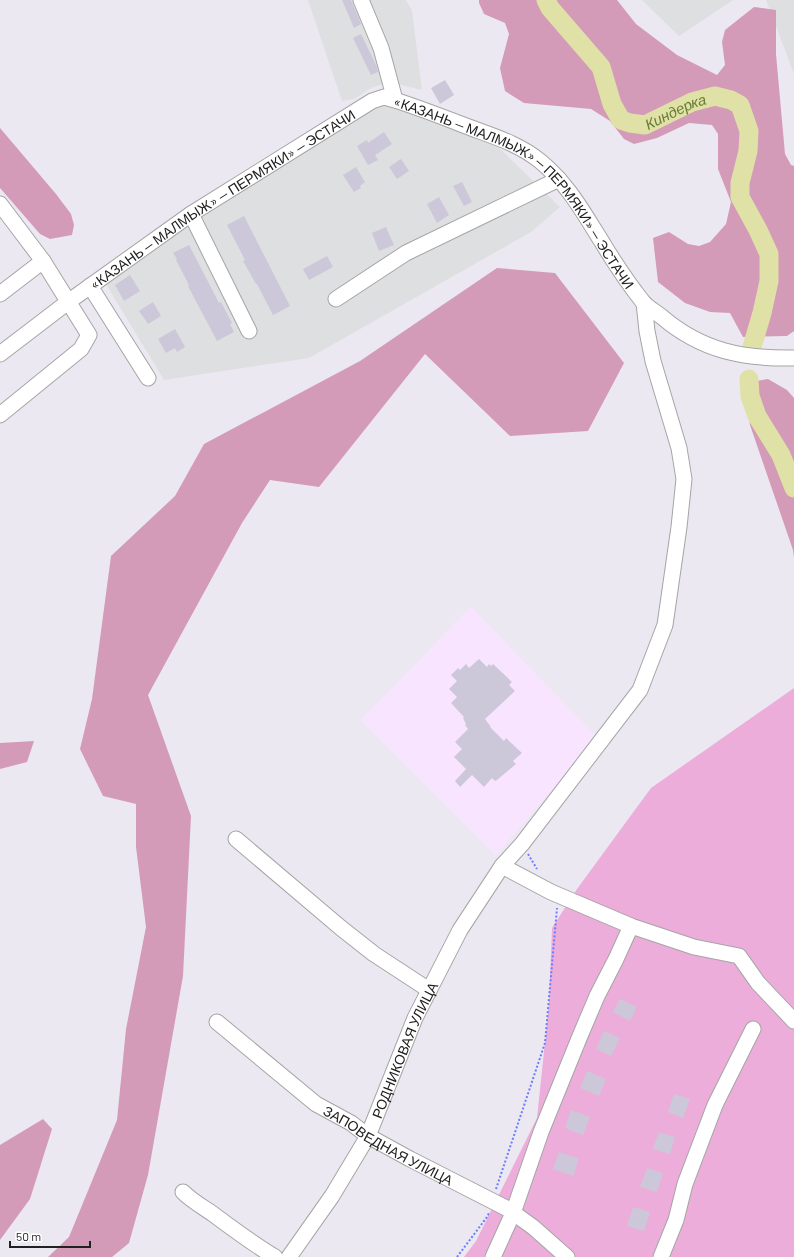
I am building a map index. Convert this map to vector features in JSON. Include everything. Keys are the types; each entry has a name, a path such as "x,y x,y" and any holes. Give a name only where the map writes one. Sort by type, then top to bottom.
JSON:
{"street":[{"path":"361,0 381,48 395,100"},
{"name":"«КАЗАНЬ — МАЛМЫЖ» — ПЕРМЯКИ» — ЭСТАЧИ","path":"0,354 68,302 191,214 372,102 384,97 504,139 539,160 571,193 607,251 644,303 671,326 709,346 746,357 768,359 794,358"},
{"path":"336,298 406,253 559,179"},
{"path":"0,204 43,261 89,335 81,349 0,415"},
{"path":"191,214 249,331"},
{"path":"0,294 43,261"},
{"path":"90,286 148,378"},
{"name":"РОДНИКОВАЯ УЛИЦА","path":"289,1257 332,1196 368,1136 415,1018 460,930 502,866 522,844 640,690 665,625 684,480 679,448 652,361 644,303"},
{"path":"236,839 374,954 429,990"},
{"path":"502,866 550,892 631,926 694,947 739,956 758,984 794,1022"},
{"path":"493,1257 513,1212 541,1132 580,1036 597,996 616,960 631,926"},
{"name":"ЗАПОВЕДНАЯ УЛИЦА","path":"217,1022 316,1104 351,1123 368,1136 513,1212 533,1227 567,1257"},
{"path":"661,1257 676,1220 685,1184 715,1105 753,1029"},
{"path":"183,1192 191,1200 235,1232 275,1257"}],"path":[{"path":"522,844 538,872"},
{"path":"457,1257 487,1217 545,1043 557,903 550,892"}],"shaded area":[{"path":"308,0 406,0 412,11 422,90 389,82 371,88 354,99 342,101"},
{"path":"479,0 617,0 636,24 677,55 717,75 725,65 722,42 725,30 754,7 776,10 776,54 785,154 791,165 794,166 794,331 787,336 743,337 730,313 710,312 685,303 658,282 653,238 669,232 688,244 699,246 710,242 726,224 731,202 718,169 718,134 712,125 689,123 657,138 634,144 624,139 610,121 591,109 524,103 505,91 500,68 509,34 505,23 484,14"},
{"path":"642,0 733,0 679,36"},
{"path":"766,0 794,0 794,74"},
{"path":"383,101 485,134 560,207 531,232 309,358 164,380 104,281"},
{"path":"0,128 71,214 74,225 72,235 50,239 40,234 0,188"},
{"path":"497,268 555,273 624,363 588,431 510,436 425,354 319,487 270,480 242,523 148,695 191,816 183,976 148,1175 129,1243 112,1257 48,1257 69,1237 117,1120 126,1029 146,927 136,847 136,804 103,796 80,749 92,699 111,556 175,496 204,444 360,361"},
{"path":"768,379 787,390 794,398 794,558 793,550 750,425 750,397 756,381"},
{"path":"471,607 597,737 496,855 361,720"},
{"path":"794,688 794,1257 464,1257 476,1241 537,1118 549,1004 552,928 577,889 651,788"},
{"path":"34,741 27,762 0,769 0,743"},
{"path":"43,1119 52,1129 30,1199 0,1240 0,1145"}],"building":[{"path":"342,0 351,0 361,24 354,28"},
{"path":"361,34 378,72 371,75 353,38"},
{"path":"445,80 454,95 440,104 431,88"},
{"path":"384,132 392,144 375,155 378,160 368,165 357,146 367,140 368,143"},
{"path":"401,159 409,171 397,179 389,167"},
{"path":"356,167 365,182 360,186 361,188 354,192 343,175"},
{"path":"462,182 472,202 464,206 453,186"},
{"path":"439,197 449,215 437,223 427,204"},
{"path":"244,216 290,306 273,315 243,261 245,260 227,225"},
{"path":"386,227 394,245 379,251 372,233"},
{"path":"189,245 219,303 221,302 232,323 230,324 234,332 217,341 188,286 189,285 173,253"},
{"path":"327,256 333,267 309,280 303,269"},
{"path":"130,275 140,291 124,301 115,285"},
{"path":"153,302 161,316 148,324 139,311"},
{"path":"175,329 185,347 177,352 175,348 166,353 158,339"},
{"path":"479,659 487,667 489,664 491,666 493,664 512,682 509,685 515,691 485,719 490,727 504,741 506,738 522,753 513,761 516,764 497,780 495,781 492,778 484,787 472,775 460,787 455,781 466,769 454,757 462,749 455,742 468,729 465,725 464,717 451,703 457,697 449,689 457,681 451,675 458,668 460,670 466,664 469,668"},
{"path":"620,999 637,1007 630,1021 613,1012"},
{"path":"604,1031 620,1038 611,1056 596,1049"},
{"path":"587,1071 606,1079 599,1096 580,1088"},
{"path":"674,1094 690,1099 683,1118 668,1112"},
{"path":"571,1110 590,1117 583,1135 565,1128"},
{"path":"659,1132 675,1137 670,1154 653,1149"},
{"path":"559,1152 579,1159 573,1176 553,1169"},
{"path":"647,1168 663,1173 657,1192 640,1187"},
{"path":"633,1207 650,1212 644,1231 627,1226"}],"waterway":[{"name":"Киндерка","path":"546,0 550,8 601,67 612,104 621,120 645,125 692,102 715,96 731,100 740,105 749,131 748,151 740,183 740,197 769,254 769,281 762,313 752,347"},
{"name":"Киндерка","path":"749,379 750,396 757,416 781,455 794,488"}]}
